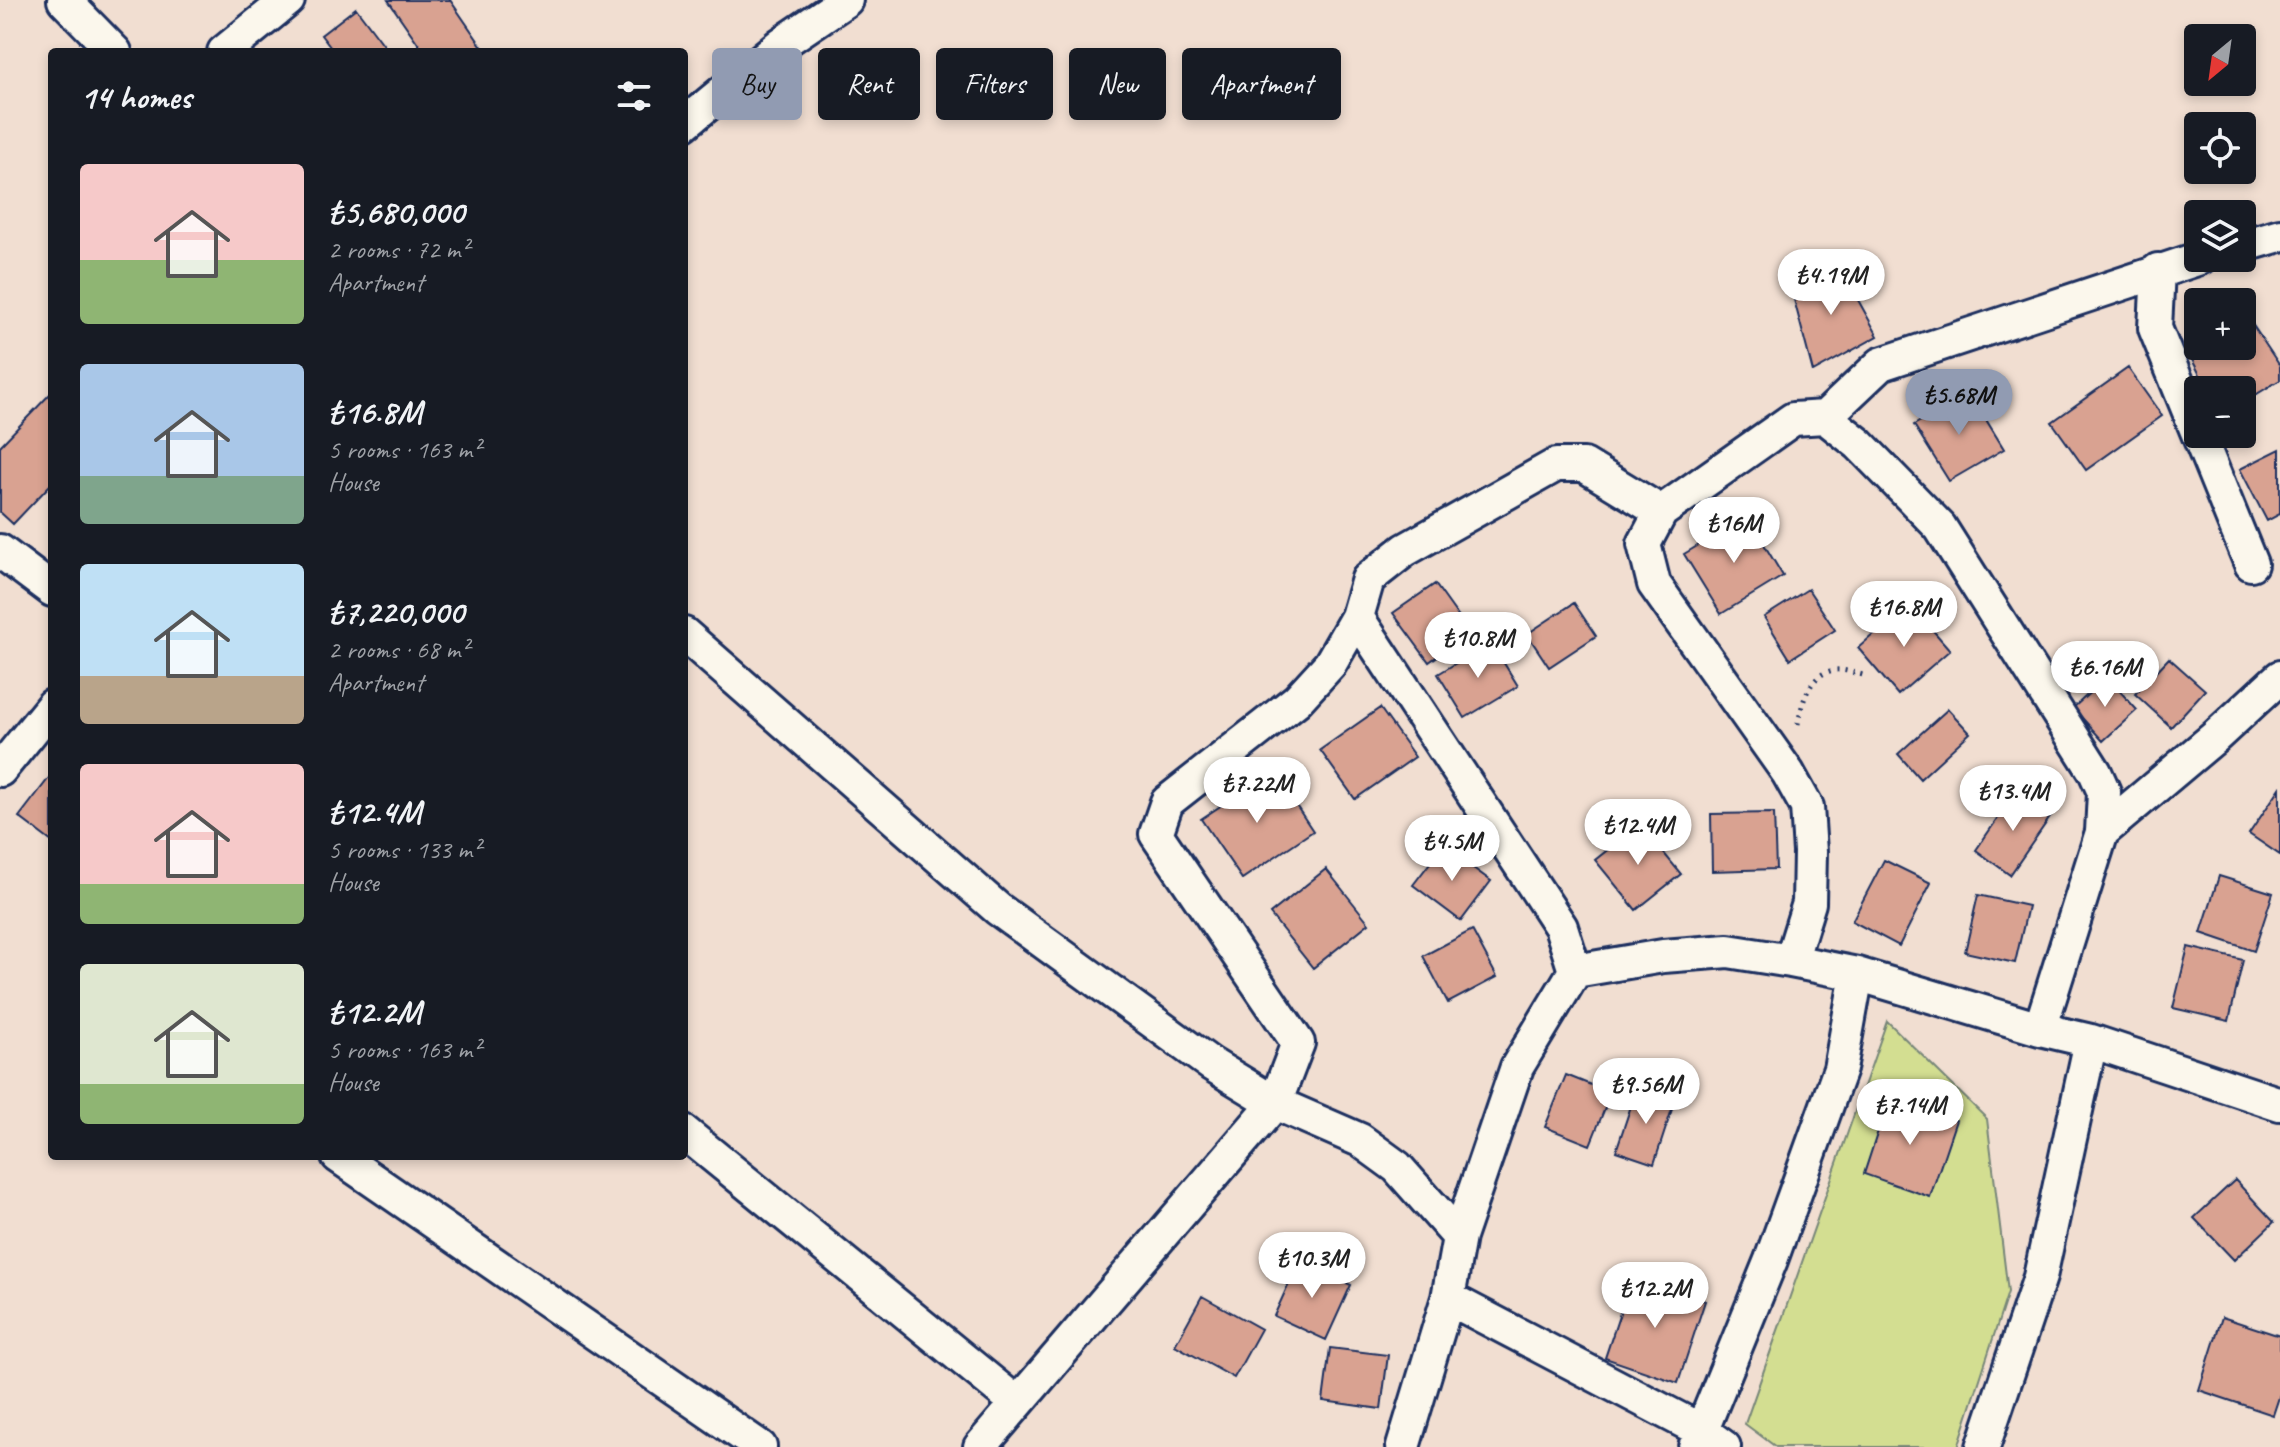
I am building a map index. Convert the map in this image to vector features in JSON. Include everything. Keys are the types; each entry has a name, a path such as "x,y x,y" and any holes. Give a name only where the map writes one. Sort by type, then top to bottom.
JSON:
{"street":[{"path":"64,0 111,48"},
{"path":"229,48 288,0"},
{"path":"688,121 781,44 846,0"},
{"path":"2256,242 2280,235"},
{"path":"1791,961 1809,903 1807,807 1788,773 1654,584 1644,544 1661,512 1793,419 1825,417 1881,364 2184,263"},
{"path":"2158,270 2155,328 2251,564"},
{"path":"1825,417 1859,444 1940,527 2095,772 2104,792 2102,832 2040,1029"},
{"path":"980,1447 1275,1103 1298,1043 1156,834 1167,802 1297,700 1330,664 1357,617 1368,579 1405,550 1556,465 1584,465 1661,512"},
{"path":"0,551 48,587"},
{"path":"1357,617 1561,927 1575,971 1517,1067 1459,1237 1448,1298 1403,1447"},
{"path":"688,638 998,909 1211,1064 1275,1103 1360,1140 1397,1167 1459,1237"},
{"path":"2102,832 2215,737 2280,677"},
{"path":"0,770 48,711"},
{"path":"1575,971 1663,956 1728,951 1791,961 1857,974 2040,1029 2091,1041 2280,1104"},
{"path":"1448,1298 1707,1442 1840,1069 1857,974"},
{"path":"1983,1447 2040,1277 2091,1041"},
{"path":"688,1135 1017,1403"},
{"path":"344,1160 760,1447"}],"path":[{"path":"1788,773 1802,702 1815,679 1835,670 1867,676"}],"green space":[{"path":"1887,1021 1987,1119 2008,1292 1958,1447 1776,1447 1745,1424"}],"building":[{"path":"388,0 450,0 483,48 421,48"},
{"path":"356,8 386,48 331,48 321,35"},
{"path":"1837,262 1878,336 1813,372 1791,288"},
{"path":"2256,330 2280,366 2280,380 2256,395 2256,376 2201,376 2192,360 2256,360"},
{"path":"2128,368 2162,416 2086,470 2052,422"},
{"path":"1969,392 2004,449 1949,481 1914,425"},
{"path":"48,396 48,487 13,524 0,512 0,446"},
{"path":"2280,449 2280,514 2267,521 2240,469"},
{"path":"1747,516 1783,576 1721,614 1684,554"},
{"path":"1435,584 1470,633 1429,662 1393,613"},
{"path":"1808,589 1835,630 1790,659 1764,617"},
{"path":"1574,603 1596,636 1549,667 1527,634"},
{"path":"1909,603 1950,650 1898,695 1858,648"},
{"path":"1491,642 1518,686 1465,718 1438,674"},
{"path":"2169,658 2205,690 2171,727 2135,694"},
{"path":"2107,677 2137,710 2103,741 2073,708"},
{"path":"1380,708 1415,757 1355,799 1320,750"},
{"path":"1948,709 1970,733 1920,779 1898,754"},
{"path":"1273,771 1313,831 1242,879 1201,819"},
{"path":"48,779 48,839 19,817"},
{"path":"2280,788 2280,855 2249,834"},
{"path":"2016,792 2051,816 2010,875 1976,850"},
{"path":"1774,813 1776,869 1712,871 1711,814"},
{"path":"1640,824 1681,874 1636,910 1595,860"},
{"path":"1443,846 1491,881 1461,921 1413,885"},
{"path":"1884,860 1931,883 1899,946 1852,921"},
{"path":"1326,869 1369,923 1313,968 1270,914"},
{"path":"2219,876 2273,893 2254,951 2201,933"},
{"path":"1978,895 2028,906 2015,963 1965,952"},
{"path":"1472,930 1497,977 1448,1003 1423,956"},
{"path":"2188,947 2243,960 2229,1021 2173,1008"},
{"path":"1566,1075 1611,1093 1590,1145 1545,1127"},
{"path":"1637,1088 1675,1100 1654,1164 1616,1151"},
{"path":"1889,1097 1956,1120 1930,1197 1864,1174"},
{"path":"2235,1180 2274,1222 2234,1260 2194,1218"},
{"path":"1299,1261 1351,1285 1326,1340 1274,1316"},
{"path":"1632,1277 1705,1301 1678,1383 1605,1358"},
{"path":"1202,1296 1261,1329 1234,1378 1175,1345"},
{"path":"2222,1317 2280,1336 2280,1394 2273,1415 2199,1390"},
{"path":"1330,1348 1388,1355 1381,1409 1323,1401"}]}
